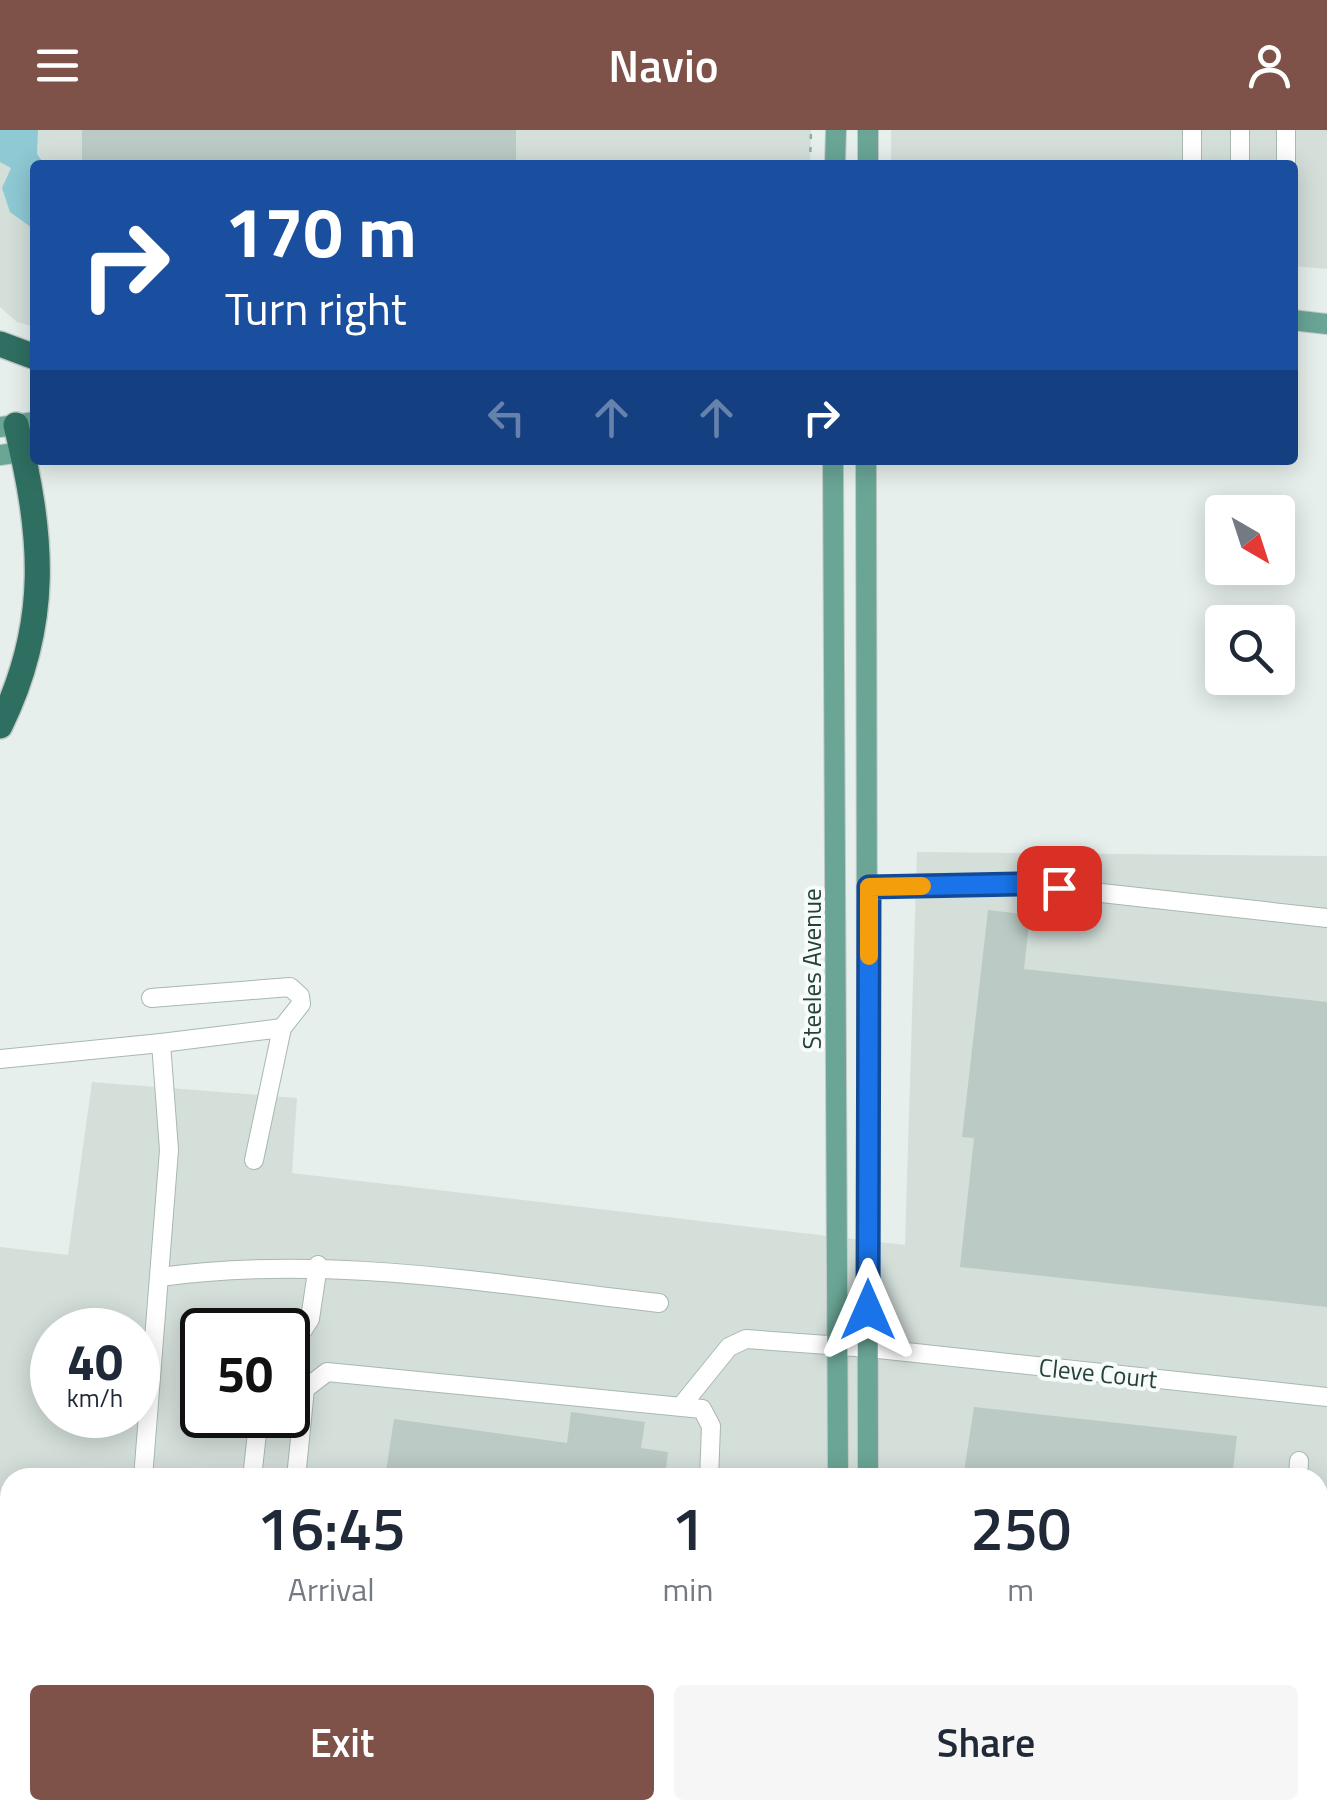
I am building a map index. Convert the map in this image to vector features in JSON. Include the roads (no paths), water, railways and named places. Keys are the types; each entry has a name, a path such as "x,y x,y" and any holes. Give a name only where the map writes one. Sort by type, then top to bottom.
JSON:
{"highway":[{"path":"0,344 30,355"},
{"path":"0,726 23,678 38,599 17,425"}],"main road":[{"path":"836,130 836,160"},
{"path":"868,130 868,160"},
{"path":"1298,321 1327,324"},
{"name":"Steeles Avenue","path":"833,465 838,761 838,1468"},
{"path":"866,465 868,1468"}],"street":[{"path":"1192,130 1192,160"},
{"path":"1240,130 1240,160"},
{"path":"1286,130 1286,160"},
{"path":"869,887 1020,884 1327,918"},
{"path":"151,998 290,988 300,996 301,1004 282,1028 254,1160"},
{"path":"0,1059 282,1028"},
{"path":"143,1468 169,1150 161,1044"},
{"path":"160,1277 220,1269 318,1265 659,1302"},
{"path":"310,1319 318,1265"},
{"name":"Cleve Court","path":"682,1405 729,1347 746,1340 868,1348 1327,1397"},
{"path":"297,1468 305,1389 327,1372 702,1410 711,1426 709,1468"},
{"path":"253,1468 257,1438"}],"water":[{"path":"0,130 38,130 37,154 41,160 30,160 30,227 10,212 2,188 11,168 0,162"}]}
